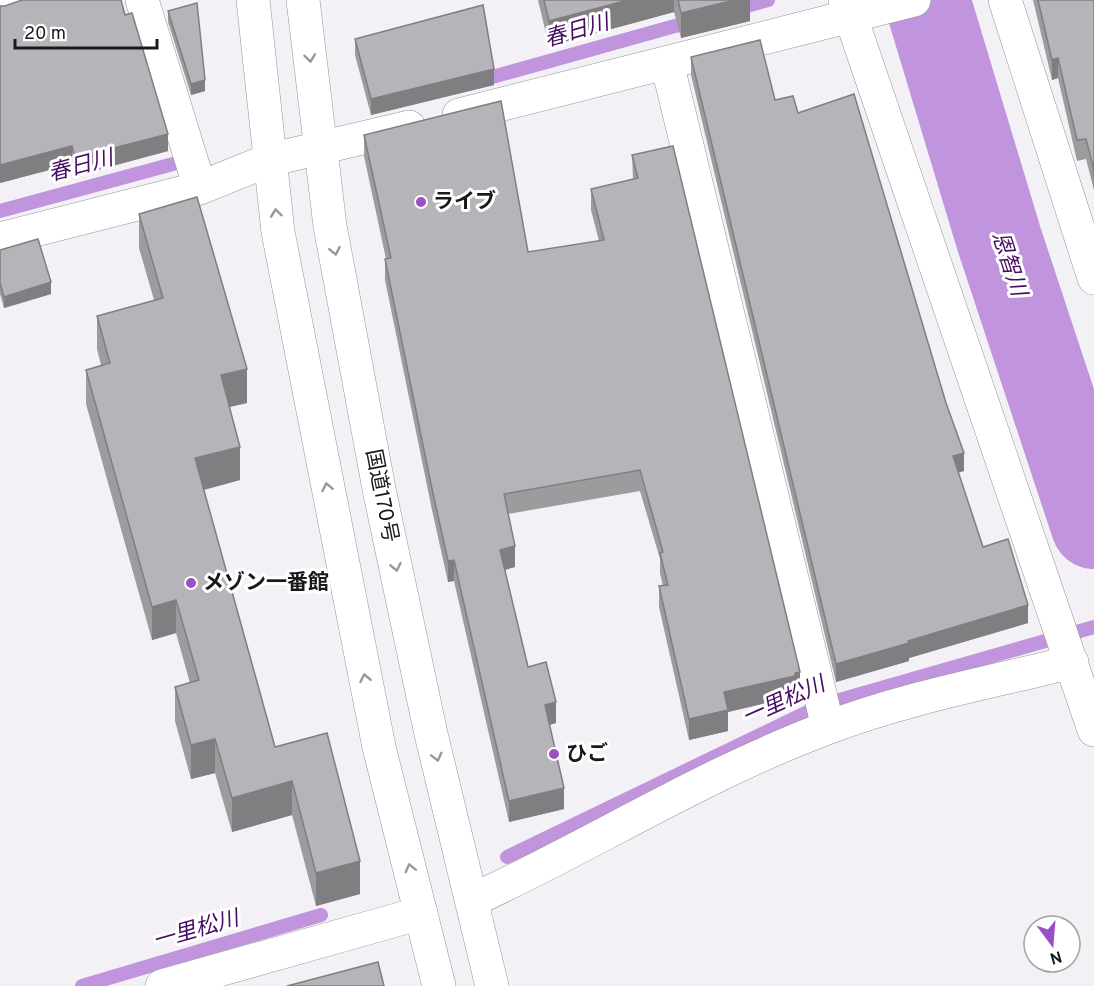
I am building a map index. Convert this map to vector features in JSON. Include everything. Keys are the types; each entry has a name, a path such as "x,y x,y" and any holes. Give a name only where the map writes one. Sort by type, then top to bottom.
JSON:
{"main road":[{"path":"0,6 22,0"},
{"path":"142,0 200,188"},
{"path":"253,0 279,239 372,713 439,986"},
{"name":"国道170号","path":"303,0 330,226 380,494 431,734 492,986"},
{"path":"0,239 200,188 269,160 667,63 855,10 914,0"},
{"path":"1005,0 1094,278"},
{"path":"855,10 1094,730"},
{"path":"667,63 824,710"},
{"path":"473,900 539,869 718,776 824,710 935,696 1067,646"},
{"path":"162,986 225,977 421,913"}],"building":[{"path":"22,0 121,0 125,15 132,13 168,134 75,158 72,146 0,165 0,6"},
{"path":"544,0 628,0 549,21"},
{"path":"678,0 735,0 681,13"},
{"path":"1038,0 1094,0 1094,170 1086,139 1077,140 1058,58 1052,60"},
{"path":"197,3 205,80 191,84 168,11"},
{"path":"483,5 494,69 371,99 355,39"},
{"path":"760,40 775,100 793,96 798,113 854,94 946,403 964,453 953,456 983,547 1008,539 1028,605 836,664 691,57"},
{"path":"501,101 528,252 604,240 591,189 638,178 632,155 673,146 800,672 795,673 795,676 724,692 728,710 689,719 659,586 668,585 660,553 663,552 640,470 504,494 515,546 500,550 528,667 546,662 556,702 545,705 564,788 509,801 454,560 448,561 432,489 385,259 391,258 364,135"},
{"path":"197,197 247,369 221,375 240,447 195,458 275,747 327,733 360,861 316,873 292,781 232,798 215,739 191,745 175,687 199,680 176,600 152,607 86,370 110,363 97,316 163,298 139,214"},
{"path":"38,239 51,282 4,297 0,283 0,250"},
{"path":"378,962 384,986 287,986"}],"waterway":[{"name":"春日川","path":"732,10 768,0"},
{"name":"恩智川","path":"927,0 999,239 1094,526"},
{"name":"春日川","path":"478,81 693,21"},
{"name":"春日川","path":"0,211 173,164"},
{"name":"一里松川","path":"507,857 822,705 1094,627"},
{"name":"一里松川","path":"82,986 321,915"}],"place":[{"name":"ライブ","path":"421,202"},
{"name":"メゾン一番館","path":"191,583"},
{"name":"ひご","path":"554,754"}]}
